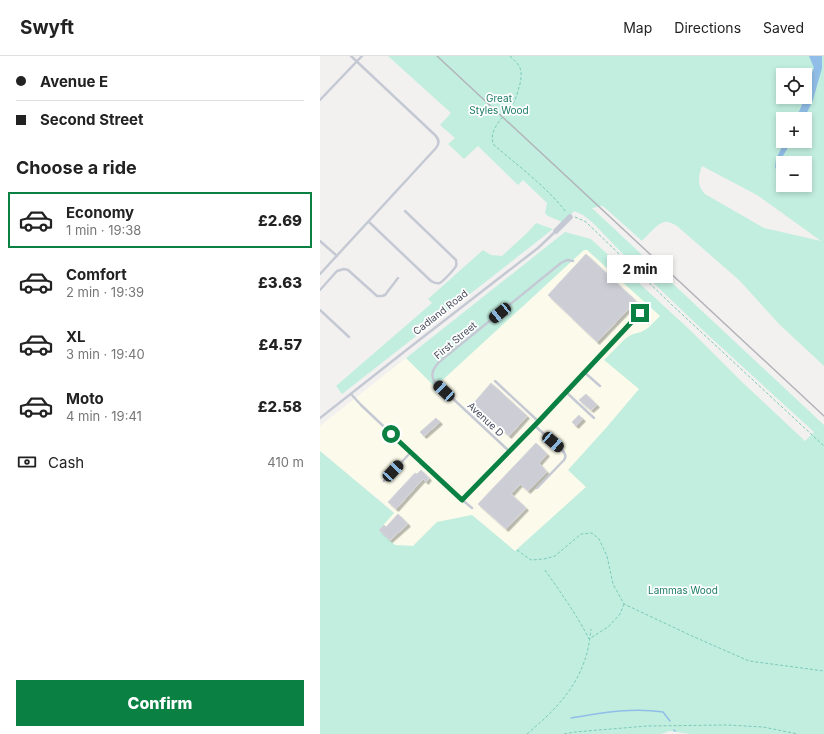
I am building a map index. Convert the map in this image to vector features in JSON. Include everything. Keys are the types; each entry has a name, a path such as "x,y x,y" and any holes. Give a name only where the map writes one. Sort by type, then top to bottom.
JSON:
{"street":[{"name":"Cadland Road","path":"556,231 570,217"}],"lane":[{"path":"320,274 436,148 439,141 435,134 351,56"},
{"path":"320,100 362,56"},
{"path":"368,222 431,281 438,284 442,282 455,267 456,260 405,211"},
{"name":"Cadland Road","path":"320,418 538,248 556,231"},
{"path":"320,241 337,256"},
{"name":"First Street","path":"434,381 432,378 432,372 439,362 561,263 567,260 573,261"},
{"path":"320,290 337,271 341,269 348,270 377,296 385,295 398,278"},
{"path":"320,310 350,337"},
{"path":"462,500 538,422 640,313"},
{"path":"584,372 600,386"},
{"name":"Avenue D","path":"434,381 509,452"},
{"path":"495,381 538,422"},
{"path":"566,392 594,418"},
{"path":"350,394 472,508"},
{"path":"534,425 566,454 564,460 537,488"},
{"path":"384,481 411,452"}],"path":[{"path":"510,56 520,66 521,80 514,102 496,125 492,142 494,145 551,195 570,217 578,218 586,222 671,304 824,446"},
{"path":"517,550 531,560 544,560 554,556 581,534 592,533 599,539 606,556 613,584 624,604 749,661 824,671"},
{"path":"545,570 571,607 589,639"},
{"path":"589,639 608,627 620,614 624,604"},
{"path":"527,734 547,716 571,688 584,663 591,629"},
{"path":"564,734 647,726 727,724 763,727 798,734"}],"shaded area":[{"path":"591,239 661,305 690,330 568,470 586,487 515,551 472,515 437,522 413,546 395,545 379,530 394,512 320,451 320,426 406,358 423,375"}],"green space":[{"name":"Lammas Wood","path":"388,56 824,56 824,366 779,324 739,280 677,226 669,222 661,223 642,241 603,206 592,208 824,425 824,734 690,734 670,731 661,734 320,734 320,451 394,513 379,530 395,545 413,546 437,522 472,515 515,551 586,487 568,470 639,389 604,360 626,338 648,328 660,316 587,250 584,250 435,387 406,358 565,232 591,239 690,330 742,382 805,441 814,432 708,335 623,254 593,223 583,215 574,211 567,224 548,216 545,213 547,203 523,180 518,185 478,146 464,159 448,144 455,138 440,125 451,113","holes":["702,166 757,195 821,241 764,228 705,194 699,184"]},
{"path":"536,223 553,229 342,394 336,386 432,303 428,299 483,250 491,255 502,256"}],"water":[{"path":"809,56 822,56 822,68 812,102 812,73 814,68"},
{"path":"802,104 811,104 807,112 799,112"},
{"path":"782,148 788,148 783,156 778,156"}],"building":[{"path":"586,254 636,301 597,342 548,295"},
{"path":"491,383 527,416 509,436 473,404"},
{"path":"586,394 597,405 591,410 579,400"},
{"path":"579,415 583,419 576,426 572,422"},
{"path":"436,418 440,422 424,436 420,432"},
{"path":"536,443 547,454 539,463 547,472 528,491 520,484 511,494 526,508 506,529 478,504"},
{"path":"421,470 429,478 426,482 423,479 396,509 388,502 415,473 417,474"},
{"path":"398,514 408,524 390,540 379,530 384,525 386,527"}],"waterway":[{"path":"571,718 617,711 640,710 663,712 670,721"}],"railway":[{"path":"437,56 824,416"}],"route":[{"path":"391,434 462,500 538,422 640,313"}],"park label":[{"name":"Great Styles Wood","path":"499,104"}]}
